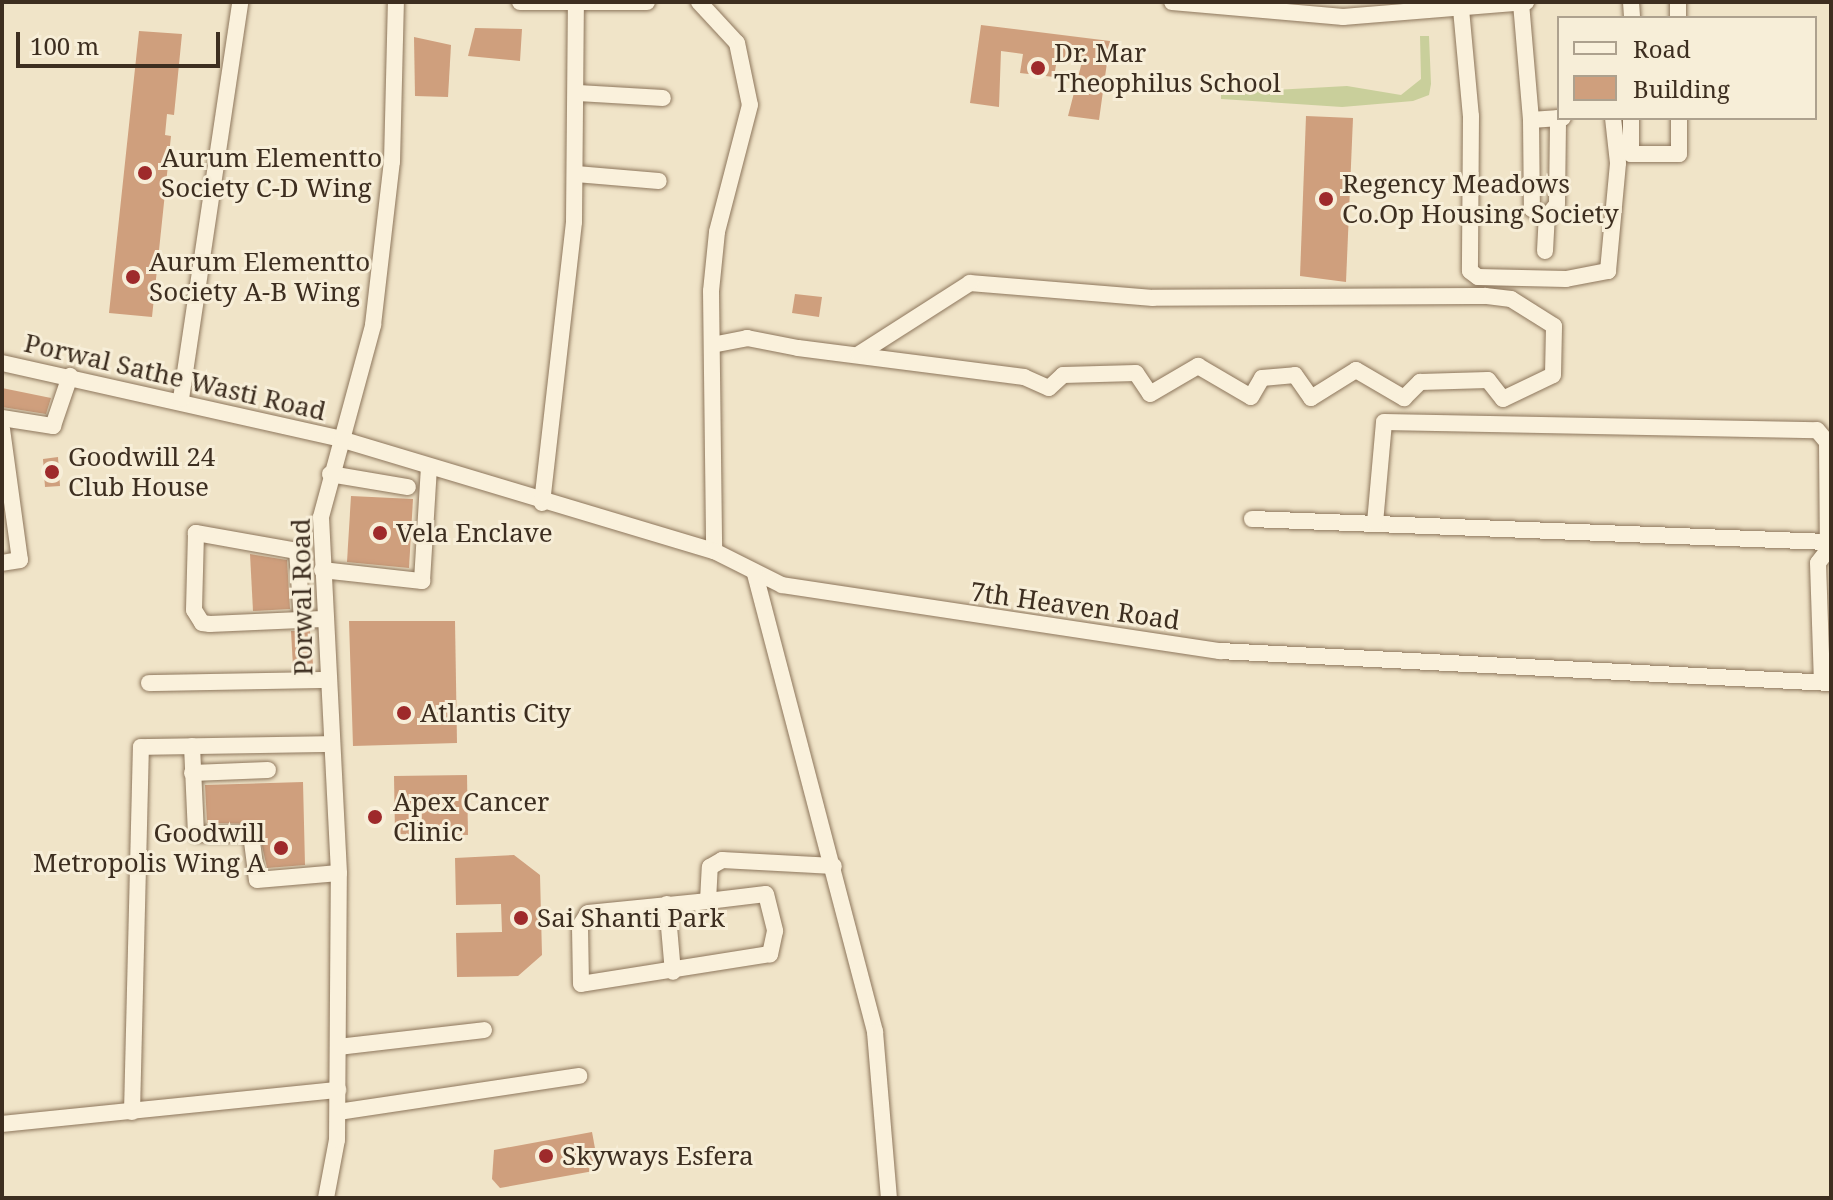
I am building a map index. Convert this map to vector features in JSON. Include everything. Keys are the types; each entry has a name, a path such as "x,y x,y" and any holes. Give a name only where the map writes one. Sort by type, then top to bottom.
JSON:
{"street":[{"path":"181,399 240,2"},
{"name":"Porwal Road","path":"326,1198 338,1112 339,873 322,570 330,474 337,438 373,325 392,162 396,2"},
{"path":"520,2 647,2"},
{"path":"699,2 737,43 750,105 717,232 712,345 714,551"},
{"path":"1172,2 1343,17 1524,2 1531,120 1532,209 1547,217"},
{"path":"542,503 576,174 576,3"},
{"path":"1461,9 1471,116 1470,271 1478,277 1566,279 1608,271 1618,163 1613,120"},
{"path":"578,93 663,98"},
{"path":"1531,120 1557,118"},
{"path":"1545,251 1547,217 1557,204 1561,120"},
{"path":"1631,120 1631,154 1679,154 1679,120"},
{"path":"576,174 659,181"},
{"path":"712,345 747,338 859,354 1024,377 1049,388 1063,375 1136,373 1150,394 1198,366 1251,397 1262,378 1295,375 1311,398 1356,370 1404,398 1420,382 1488,380 1503,399 1553,375 1554,326 1511,299 1485,296 1153,298 970,283 859,354"},
{"name":"Porwal Sathe Wasti Road","path":"2,363 181,399 337,438"},
{"path":"2,418 53,426 70,376"},
{"path":"1375,523 1384,422 1810,430 1827,442 1829,549 1818,563 1826,682"},
{"path":"2,429 20,560 2,563"},
{"name":"7th Heaven Road","path":"337,438 542,503 714,551 782,585 1220,651 1826,682"},
{"path":"322,570 422,581 429,468"},
{"path":"330,474 408,487"},
{"path":"1252,519 1829,549"},
{"path":"302,620 297,551 196,533 194,610 202,623 302,620 323,619"},
{"path":"755,574 834,866 875,1032 889,1198"},
{"path":"149,683 327,680"},
{"path":"132,1112 141,747 332,744"},
{"path":"192,746 196,834 251,834 256,880 339,873"},
{"path":"192,773 268,770"},
{"path":"708,901 714,862 834,866"},
{"path":"766,894 775,931 770,954 673,972 581,984 578,977 582,917 708,901 766,894"},
{"path":"667,904 673,972"},
{"path":"338,1047 484,1030"},
{"path":"338,1112 579,1076"},
{"path":"2,1124 338,1090"}],"green space":[{"path":"1420,36 1429,36 1431,84 1429,95 1413,101 1342,107 1221,99 1221,93 1347,86 1401,95 1421,79"}],"building":[{"name":"Dr. Mar Theophilus School","path":"981,25 1110,41 1099,120 1068,116 1082,62 1057,59 1054,77 1020,73 1023,54 1001,51 999,107 970,103"},
{"path":"475,28 522,29 520,61 468,56"},
{"path":"139,31 182,34 174,115 167,114 165,135 171,136 152,317 109,313"},
{"path":"414,37 451,45 448,97 415,96"},
{"name":"Regency Meadows Co.Op Housing Society","path":"1306,116 1353,118 1346,282 1300,276"},
{"path":"795,294 822,297 819,317 792,313"},
{"path":"2,388 51,398 46,414 2,407"},
{"name":"Goodwill 24 Club House","path":"58,457 60,486 45,487 43,459"},
{"name":"Vela Enclave","path":"351,496 413,499 409,568 347,562"},
{"path":"250,554 287,560 290,609 253,611"},
{"name":"Atlantis City","path":"349,621 455,621 457,743 353,746"},
{"path":"291,631 310,631 313,664 293,667"},
{"path":"467,775 468,835 395,834 394,776"},
{"path":"303,782 305,865 267,868 257,824 207,823 205,785"},
{"name":"Sai Shanti Park","path":"514,855 540,875 542,955 518,976 457,977 456,933 502,932 501,904 456,905 455,858"},
{"name":"Skyways Esfera","path":"592,1132 599,1170 500,1188 492,1179 494,1150"}],"place":[{"name":"Dr. Mar Theophilus School","path":"1038,68"},
{"name":"Aurum Elementto Society C-D Wing","path":"145,173"},
{"name":"Regency Meadows Co.Op Housing Society","path":"1326,199"},
{"name":"Aurum Elementto Society A-B Wing","path":"133,277"},
{"name":"Goodwill 24 Club House","path":"52,472"},
{"name":"Vela Enclave","path":"380,533"},
{"name":"Atlantis City","path":"404,713"},
{"name":"Apex Cancer Clinic","path":"375,817"},
{"name":"Goodwill Metropolis Wing A","path":"281,848"},
{"name":"Sai Shanti Park","path":"521,918"},
{"name":"Skyways Esfera","path":"546,1156"}]}
